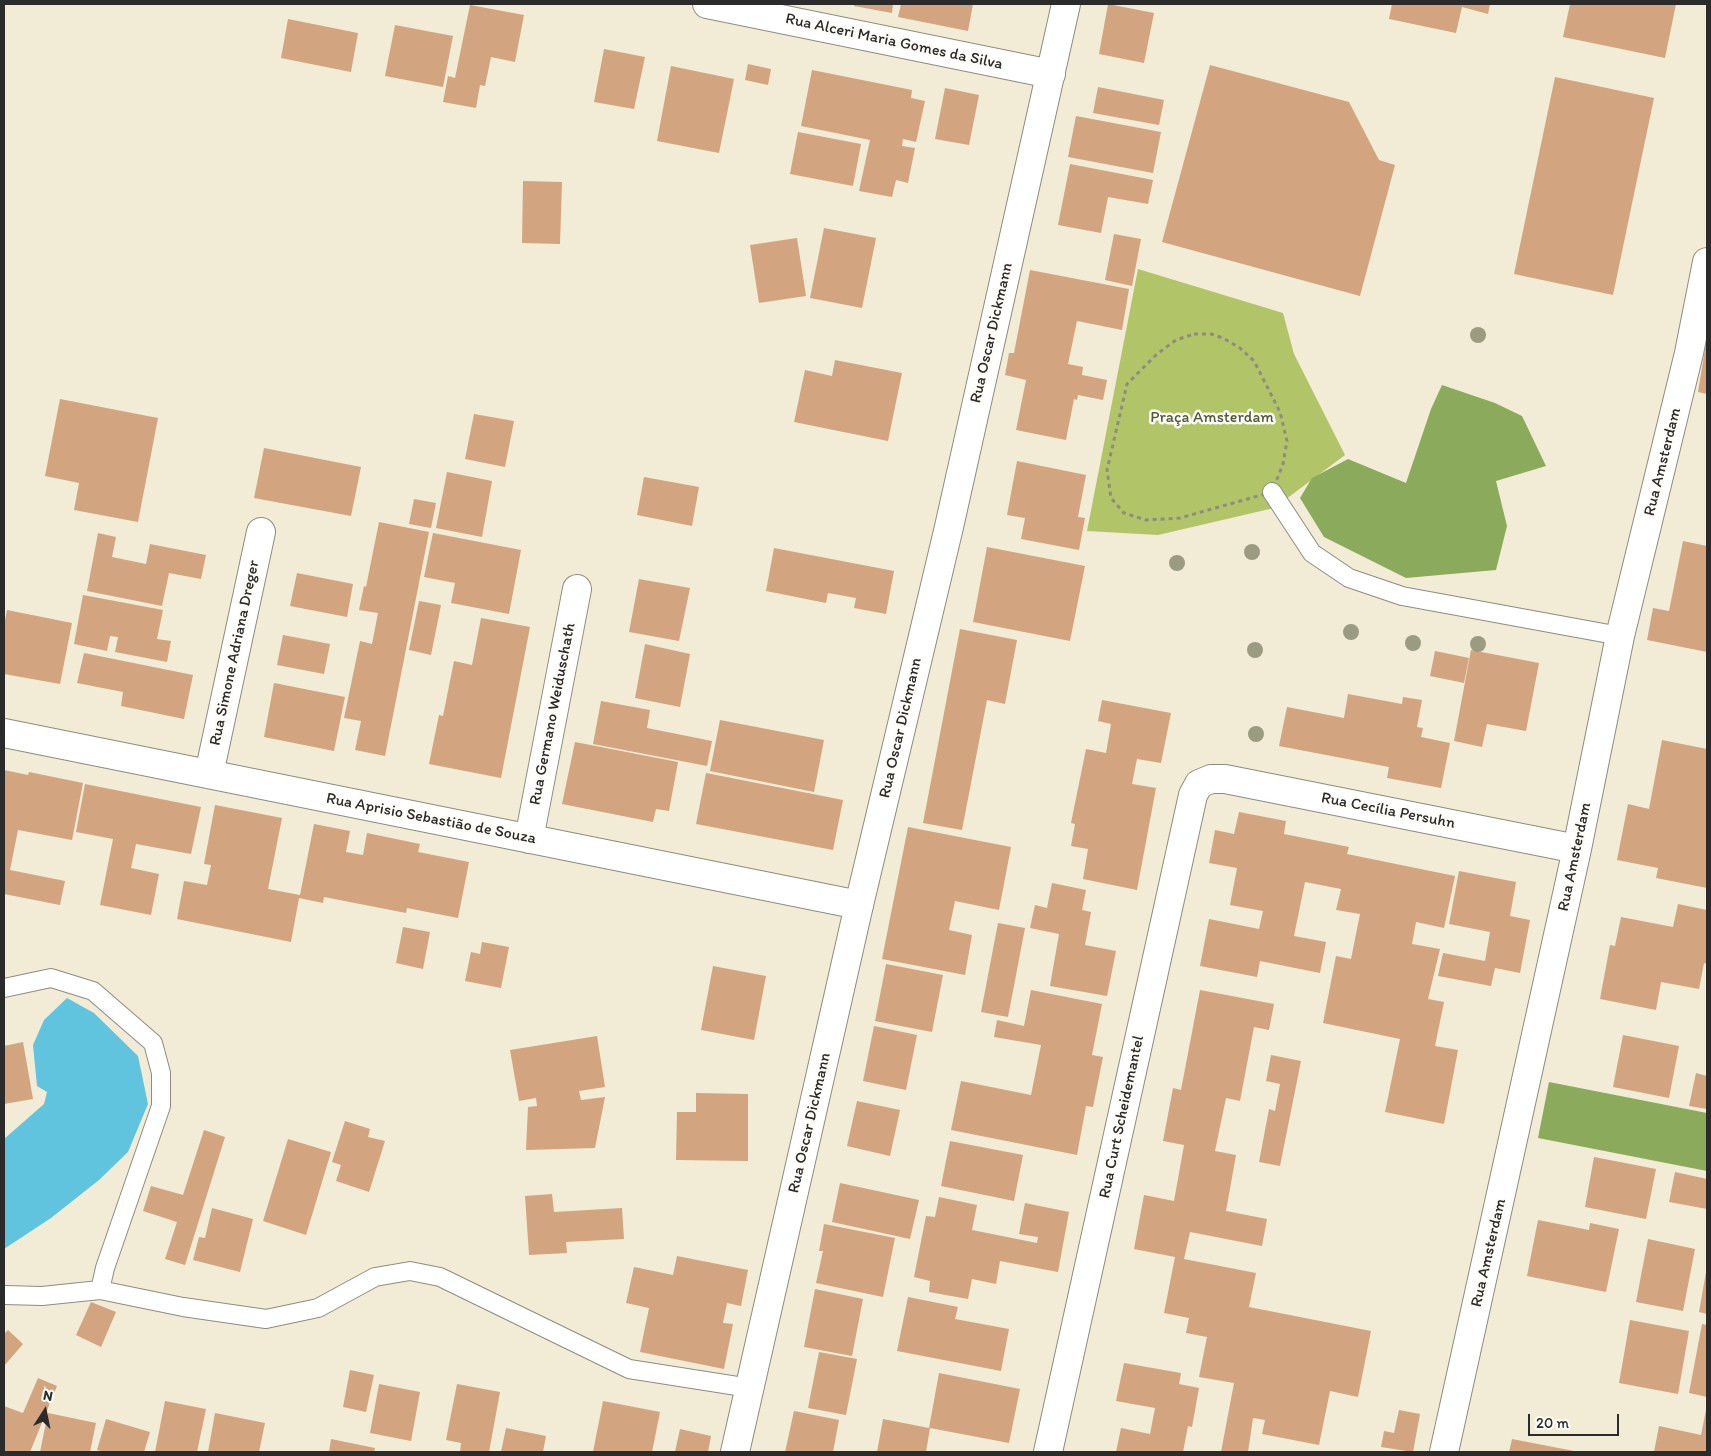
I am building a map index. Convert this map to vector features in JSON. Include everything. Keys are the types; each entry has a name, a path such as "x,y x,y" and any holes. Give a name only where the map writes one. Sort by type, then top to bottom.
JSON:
{"street":[{"name":"Rua Alceri Maria Gomes da Silva","path":"707,4 1052,74"},
{"name":"Rua Oscar Dickmann","path":"735,1452 859,906 949,526 1052,74 1066,4"},
{"name":"Rua Amsterdam","path":"1444,1452 1577,849 1620,636 1689,353 1707,262"},
{"name":"Rua Simone Adriana Dreger","path":"208,774 261,532"},
{"name":"Rua Germano Weiduschath","path":"529,839 577,589"},
{"name":"Rua Aprisio Sebastião de Souza","path":"4,733 859,906"},
{"name":"Rua Cecília Persuhn","path":"1199,784 1211,779 1225,779 1577,849"},
{"name":"Rua Curt Scheidemantel","path":"1048,1452 1193,795 1199,784"}],"lane":[{"path":"1272,492 1312,553 1349,578 1402,596 1620,636"},
{"path":"4,988 51,978 93,990 153,1043 161,1073 161,1106 105,1268 100,1290"},
{"path":"4,1295 42,1296 100,1290 183,1307 266,1319 318,1308 375,1277 410,1270 440,1277 628,1369 750,1388"}],"path":[{"path":"1194,334 1211,334 1224,338 1240,348 1254,361 1280,412 1287,440 1282,464 1272,492 1180,518 1146,520 1124,513 1111,498 1107,470 1127,384 1176,340 1194,334"}],"green space":[{"name":"Praça Amsterdam","path":"1138,269 1283,313 1294,354 1345,455 1274,508 1158,535 1087,531"},
{"path":"1442,385 1495,403 1522,416 1546,466 1496,481 1507,526 1496,570 1406,578 1324,537 1300,498 1312,478 1348,459 1406,483 1431,409"},
{"path":"1549,1082 1707,1113 1707,1171 1538,1138"}],"water":[{"path":"67,998 94,1013 138,1056 148,1104 128,1152 99,1180 51,1218 4,1249 4,1139 44,1104 47,1092 37,1086 33,1045 44,1020"}],"building":[{"path":"854,4 893,4 892,13 854,6"},
{"path":"901,4 973,4 968,31 898,17"},
{"path":"1108,4 1154,13 1144,63 1099,54"},
{"path":"1392,4 1490,4 1488,14 1462,7 1456,33 1389,19"},
{"path":"1570,4 1676,4 1665,58 1563,37"},
{"path":"470,5 524,15 515,62 491,57 485,86 480,85 476,108 443,102 448,76 455,78"},
{"path":"288,19 358,33 351,72 281,58"},
{"path":"395,25 453,36 443,87 385,76"},
{"path":"604,49 645,57 634,109 594,102"},
{"path":"748,64 771,69 768,85 745,80"},
{"path":"1210,65 1349,102 1379,160 1395,165 1360,296 1162,242"},
{"path":"671,66 734,79 719,153 657,141"},
{"path":"812,70 912,90 911,98 925,101 916,142 903,139 902,146 915,148 908,183 896,180 892,197 859,191 870,140 801,126"},
{"path":"1555,77 1654,98 1613,295 1514,274"},
{"path":"1098,87 1164,100 1159,125 1093,113"},
{"path":"945,88 979,95 969,145 935,139"},
{"path":"1076,116 1161,132 1153,173 1068,157"},
{"path":"798,132 861,144 853,186 790,174"},
{"path":"1070,164 1153,180 1148,204 1108,197 1101,233 1058,225"},
{"path":"523,181 562,182 560,244 522,243"},
{"path":"824,228 876,238 862,308 810,298"},
{"path":"1114,234 1141,239 1132,286 1105,280"},
{"path":"797,238 806,296 759,303 750,245"},
{"path":"1030,270 1129,289 1122,330 1077,321 1068,364 1083,367 1082,375 1107,380 1103,400 1078,395 1077,400 1074,399 1066,440 1016,430 1026,380 1005,375 1009,353 1014,353"},
{"path":"1707,343 1707,394 1698,392"},
{"path":"835,360 902,373 888,441 794,422 805,370 832,376"},
{"path":"60,399 158,418 138,522 74,510 79,483 45,476"},
{"path":"474,414 514,421 505,467 465,459"},
{"path":"264,448 361,467 351,516 254,498"},
{"path":"1017,461 1086,475 1078,517 1085,518 1079,550 1021,539 1025,518 1007,515"},
{"path":"447,472 492,481 482,537 436,528"},
{"path":"644,477 699,487 692,526 637,515"},
{"path":"414,499 436,503 431,528 409,524"},
{"path":"379,522 429,532 385,756 355,750 361,721 344,718 360,641 372,644 378,613 359,610 364,586 366,587"},
{"path":"98,533 116,537 112,557 146,564 150,544 206,555 201,579 169,573 162,606 87,591"},
{"path":"433,533 521,550 509,614 451,603 455,583 424,577"},
{"path":"1683,541 1707,546 1707,652 1647,640 1653,608 1669,611"},
{"path":"987,547 1085,566 1070,641 973,622"},
{"path":"774,548 894,571 886,614 854,608 856,598 828,593 826,603 766,591"},
{"path":"297,573 353,584 347,617 290,606"},
{"path":"639,579 690,588 679,641 629,632"},
{"path":"83,595 163,610 157,639 171,641 167,662 115,652 118,637 110,636 107,651 74,644"},
{"path":"419,601 441,605 431,655 409,650"},
{"path":"7,610 72,623 60,684 4,674 4,626"},
{"path":"481,618 530,627 501,778 429,764 439,715 443,716 454,661 472,665"},
{"path":"960,629 1017,640 1005,704 987,700 962,830 923,823"},
{"path":"283,635 330,644 324,674 277,665"},
{"path":"645,644 690,654 680,707 635,698"},
{"path":"1471,650 1539,663 1526,731 1487,724 1482,747 1454,741"},
{"path":"1435,651 1469,658 1464,683 1430,676"},
{"path":"84,653 193,675 184,719 121,706 123,692 77,683"},
{"path":"274,683 345,697 334,751 264,737"},
{"path":"1348,694 1402,704 1403,697 1422,700 1417,727 1423,728 1421,737 1450,743 1441,788 1387,778 1389,767 1279,746 1287,707 1344,718"},
{"path":"1102,700 1171,713 1161,763 1137,759 1132,784 1156,788 1137,890 1083,879 1088,849 1071,846 1075,824 1071,823 1086,749 1106,753 1111,724 1098,721"},
{"path":"601,701 650,710 647,728 712,741 707,766 593,744"},
{"path":"720,720 824,740 814,792 710,771"},
{"path":"1662,740 1707,749 1707,888 1656,878 1658,868 1617,860 1628,804 1649,809"},
{"path":"575,742 678,762 669,811 656,809 653,822 562,804"},
{"path":"4,770 28,775 29,772 83,783 72,840 18,830 10,870 65,881 60,905 4,894"},
{"path":"706,773 843,800 833,850 696,824"},
{"path":"85,784 201,807 191,854 136,844 131,868 159,874 151,915 100,905 113,839 76,832"},
{"path":"215,805 282,818 268,889 300,895 314,824 350,831 346,852 363,855 367,833 420,844 418,852 469,862 458,918 407,908 406,913 324,897 323,903 299,898 291,942 177,919 184,881 207,885 211,865 204,864"},
{"path":"1239,812 1286,821 1284,834 1349,847 1347,854 1455,876 1444,928 1416,922 1412,944 1440,949 1428,999 1444,1002 1435,1046 1458,1050 1444,1124 1385,1112 1400,1039 1323,1023 1336,956 1351,959 1360,914 1336,910 1341,889 1305,882 1294,936 1326,942 1320,973 1260,961 1257,977 1200,966 1209,919 1259,929 1263,911 1230,905 1237,868 1209,863 1215,830 1234,834"},
{"path":"908,827 1011,847 999,910 955,901 949,930 972,935 965,975 882,959"},
{"path":"1459,871 1516,882 1510,916 1530,920 1520,973 1495,968 1491,986 1438,976 1443,953 1485,961 1490,932 1449,924"},
{"path":"1052,883 1086,890 1082,910 1091,912 1085,945 1116,951 1107,996 1050,986 1059,934 1030,928 1035,905 1047,908"},
{"path":"1678,904 1707,910 1707,964 1704,963 1699,989 1661,982 1656,1010 1600,999 1610,945 1615,946 1621,917 1673,927"},
{"path":"998,923 1025,928 1008,1017 981,1012"},
{"path":"403,927 430,932 423,969 396,963"},
{"path":"482,942 509,947 501,988 465,981 471,952 480,954"},
{"path":"886,964 943,975 932,1032 875,1021"},
{"path":"713,966 766,976 754,1040 701,1030"},
{"path":"1031,990 1102,1004 1092,1055 1103,1057 1093,1107 1086,1106 1077,1155 951,1130 961,1081 1031,1095 1041,1045 994,1037 997,1020 1024,1026"},
{"path":"1200,990 1274,1004 1269,1030 1254,1027 1240,1101 1226,1098 1215,1151 1236,1155 1226,1211 1267,1219 1262,1246 1190,1232 1184,1259 1256,1273 1249,1307 1371,1331 1358,1397 1330,1391 1319,1445 1262,1434 1265,1420 1253,1418 1248,1452 1221,1452 1234,1383 1199,1377 1207,1337 1186,1333 1189,1318 1164,1313 1175,1257 1134,1249 1144,1195 1174,1201 1184,1145 1163,1141 1173,1088 1181,1090"},
{"path":"874,1026 917,1035 906,1090 863,1081"},
{"path":"1623,1035 1679,1046 1669,1098 1613,1087"},
{"path":"597,1036 605,1087 579,1091 581,1100 605,1097 595,1148 526,1150 528,1107 537,1106 536,1098 519,1101 510,1050"},
{"path":"23,1042 33,1099 4,1104 4,1046"},
{"path":"1271,1055 1301,1061 1280,1166 1259,1162 1269,1109 1275,1111 1280,1084 1266,1081"},
{"path":"1696,1073 1707,1076 1707,1109 1689,1106"},
{"path":"696,1093 748,1094 748,1161 676,1160 677,1112 696,1112"},
{"path":"857,1101 900,1110 890,1156 847,1146"},
{"path":"345,1121 370,1129 368,1137 385,1141 369,1192 336,1181 341,1165 332,1162"},
{"path":"204,1130 225,1137 185,1265 165,1259 177,1222 143,1211 151,1186 183,1195"},
{"path":"288,1139 331,1152 306,1235 263,1221"},
{"path":"950,1141 1023,1155 1014,1201 941,1186"},
{"path":"1594,1157 1656,1169 1646,1219 1585,1207"},
{"path":"1675,1172 1707,1179 1707,1209 1669,1202"},
{"path":"840,1183 919,1200 910,1239 832,1222"},
{"path":"552,1194 554,1212 622,1208 624,1239 566,1242 567,1253 529,1255 525,1196"},
{"path":"939,1197 977,1205 972,1230 1037,1243 1038,1237 1019,1234 1025,1203 1069,1212 1058,1272 1000,1261 996,1284 972,1279 968,1299 929,1292 930,1281 914,1277 926,1216 935,1217"},
{"path":"212,1208 253,1219 240,1272 193,1260 199,1237 205,1238"},
{"path":"1538,1220 1589,1230 1590,1223 1619,1229 1606,1292 1527,1276"},
{"path":"824,1224 895,1238 883,1297 816,1283 823,1251 819,1251"},
{"path":"1648,1239 1695,1249 1683,1311 1636,1302"},
{"path":"677,1256 748,1270 741,1306 727,1303 723,1323 733,1324 724,1369 640,1352 649,1308 626,1303 634,1267 673,1275"},
{"path":"1707,1272 1707,1314 1699,1312"},
{"path":"815,1289 863,1299 852,1356 804,1347"},
{"path":"908,1297 958,1307 955,1319 1009,1329 1001,1371 897,1351"},
{"path":"91,1302 116,1312 101,1347 76,1335"},
{"path":"1630,1320 1689,1331 1678,1394 1619,1383"},
{"path":"1702,1324 1707,1325 1707,1397 1689,1393"},
{"path":"8,1330 23,1344 4,1366 4,1334"},
{"path":"819,1352 857,1359 846,1415 808,1408"},
{"path":"1124,1363 1181,1373 1179,1384 1199,1388 1192,1427 1188,1426 1183,1452 1116,1452 1121,1428 1150,1434 1155,1408 1116,1401"},
{"path":"350,1370 374,1375 366,1412 343,1407"},
{"path":"939,1373 1020,1389 1009,1443 930,1428 926,1452 877,1452 883,1419 929,1428"},
{"path":"38,1378 57,1386 30,1452 4,1452 4,1406 23,1413"},
{"path":"379,1384 420,1392 411,1441 370,1433"},
{"path":"457,1384 500,1392 489,1452 460,1452 461,1443 446,1440"},
{"path":"165,1401 206,1409 197,1452 155,1452"},
{"path":"603,1401 660,1412 652,1452 593,1452"},
{"path":"1399,1410 1420,1414 1413,1452 1381,1447 1384,1431 1394,1433"},
{"path":"1706,1410 1707,1452 1654,1452 1659,1426 1701,1435"},
{"path":"794,1411 839,1420 833,1452 785,1452"},
{"path":"48,1413 96,1423 90,1452 40,1452"},
{"path":"215,1413 265,1423 259,1452 208,1452"},
{"path":"106,1419 150,1432 144,1452 105,1452 97,1450"},
{"path":"506,1428 546,1436 543,1452 501,1452"},
{"path":"680,1429 711,1436 708,1452 675,1452"},
{"path":"331,1439 375,1448 374,1452 329,1452"},
{"path":"1512,1439 1574,1451 1574,1452 1509,1452"}]}
